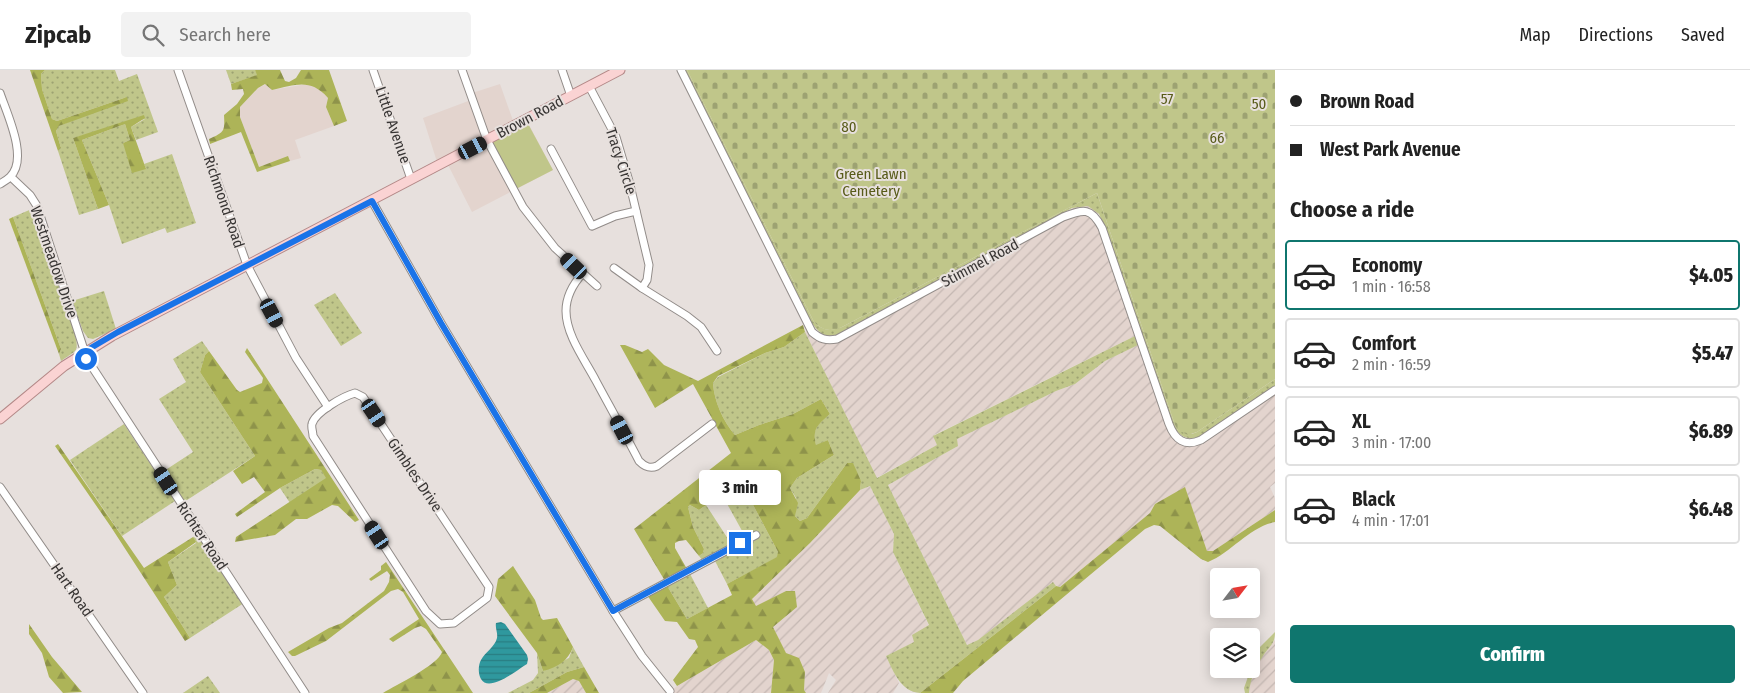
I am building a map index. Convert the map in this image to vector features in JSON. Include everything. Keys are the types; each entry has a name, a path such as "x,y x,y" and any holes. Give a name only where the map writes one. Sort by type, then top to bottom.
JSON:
{"main road":[{"name":"Brown Road","path":"0,419 84,352 118,332 620,70"}],"street":[{"name":"Richmond Road","path":"178,70 247,265 296,358 328,407"},
{"name":"Little Avenue","path":"373,70 412,179"},
{"path":"462,70 487,140 523,207 555,248 597,286"},
{"path":"562,70 571,96"},
{"name":"Stimmel Road","path":"681,70 812,332 818,338 837,339 1063,217 1079,211 1088,211 1096,217 1102,228 1169,424 1177,438 1185,443 1193,444 1202,440 1275,390"},
{"name":"Tracy Circle","path":"589,86 616,136 636,211 649,265 647,280 642,288"},
{"path":"0,93 17,146 18,158 16,168 10,177 0,184"},
{"name":"Tracy Circle","path":"551,148 592,226 615,216 636,211"},
{"name":"Westmeadow Drive","path":"10,177 30,195 36,206 84,352"},
{"path":"372,201 441,323 613,611 642,656 670,691"},
{"path":"614,268 642,288 688,316 700,327 717,351"},
{"path":"583,273 572,287 567,300 568,324 580,352 643,466 648,468 657,466 712,424"},
{"name":"Richter Road","path":"84,352 86,359 305,693"},
{"name":"Gimbles Drive","path":"355,393 363,397 489,588 487,598 454,623 440,624 432,618 313,436 312,425 314,420 328,407 345,396 355,393"},
{"name":"Hart Road","path":"0,487 143,693"},
{"path":"613,611 756,534"}],"shaded area":[{"path":"266,84 272,90 307,84 320,89 328,98 326,107 334,126 295,140 301,158 290,161 288,157 259,167 240,117 240,107 258,88"},
{"path":"500,84 516,129 528,123 553,170 472,212 446,161 438,165 423,118 471,100 469,94"},
{"path":"1081,206 1095,209 1105,227 1174,427 1182,437 1188,439 1203,435 1275,386 1275,483 1270,487 1275,498 1275,510 1213,551 1207,551 1185,488 1155,504 1150,513 1060,587 1053,583 978,640 967,645 888,485 958,446 956,439 1056,391 1075,384 1105,361 1137,345 1135,336 934,435 937,445 876,478 805,332 814,327 818,332 830,336 849,330 1073,208"},
{"path":"870,486 894,534 893,552 929,626 915,642 886,656 899,683 893,693 828,693 836,680 829,673 821,693 806,693 804,690 805,672 786,654 773,627 797,607 786,591 755,607 752,599 810,543 860,490"},
{"path":"756,640 769,650 774,660 771,693 669,693 677,686"},
{"path":"1275,640 1275,693 1249,693 1252,678 1260,678 1260,660"},
{"path":"573,679 579,681 586,693 547,693"}],"green space":[{"path":"30,70 45,70 41,74 42,89 52,119 57,121 127,97 128,101 59,126 56,131 61,148 58,151"},
{"path":"45,70 115,70 119,81 137,74 158,132 136,140 131,127 145,119 73,138 98,209 79,215 58,151 61,148 56,131 59,126 127,97 57,121 52,119 42,89 41,74"},
{"path":"226,70 255,70 258,75 231,84"},
{"path":"255,70 280,70 285,81 289,82 296,78 301,70 329,70 347,121 334,126 326,107 328,98 309,85 288,86 272,90 265,84 258,88 240,107 240,117 259,167 288,156 290,161 257,172 241,132 210,144 209,139 222,131 224,128 224,115 237,104 244,94 243,89 232,90 231,84 257,75"},
{"path":"684,70 687,70 814,322 820,327 830,330 842,327 1097,193 1178,430 1192,434 1197,432 1275,379 1275,386 1203,435 1187,438 1180,434 1174,427 1105,227 1099,214 1088,206 1072,208 849,330 832,336 824,335 811,322"},
{"name":"Green Lawn Cemetery","path":"687,70 1275,70 1275,379 1197,432 1188,435 1178,430 1097,193 842,327 834,330 824,329 814,322"},
{"path":"144,115 145,118 131,127 146,169 132,173 123,143 130,140 125,124 82,140 109,205 98,209 73,138"},
{"path":"526,120 553,170 514,190 488,141"},
{"path":"125,124 130,140 123,143 146,169 144,164 172,154 196,223 167,233 165,228 122,244 109,205 82,140"},
{"path":"34,208 75,334 76,350 61,361 59,354 61,349 13,217"},
{"path":"13,217 61,349 59,354 9,219"},
{"path":"104,291 116,329 93,339 88,338 83,331 72,301"},
{"path":"335,293 362,333 341,346 314,305"},
{"path":"803,325 805,332 784,347 765,353 718,376 713,383 720,411 735,435 793,414 821,399 830,414 817,427 815,435 816,445 828,440 834,455 797,478 790,488 798,503 795,516 800,521 807,518 847,463 853,463 861,481 860,490 810,543 752,599 756,606 786,591 795,591 797,607 773,627 786,653 799,658 805,672 804,690 806,693 771,693 774,660 769,650 756,640 677,686 673,680 698,647 695,640 689,639 677,622 665,621 647,595 666,584 687,619 732,595 727,584 777,557 778,552 743,486 739,484 724,491 709,485 706,492 706,505 699,510 690,505 688,507 693,527 704,549 703,553 699,556 686,540 675,543 675,548 687,569 665,581 634,529 731,453 693,384 655,408 620,345 625,345 642,352 648,349 664,365 698,381"},
{"path":"805,332 877,478 937,445 933,436 1135,336 1138,345 1105,361 1075,384 1056,391 957,439 958,446 888,485 967,645 978,640 1053,582 1056,586 920,693 913,692 898,680 886,656 914,642 912,635 929,625 893,552 894,534 870,486 860,490 861,481 847,463 807,518 800,521 795,516 796,498 790,488 797,478 834,455 828,440 816,446 815,431 830,414 821,399 793,414 735,435 717,404 713,383 718,377 765,353 784,347"},
{"path":"202,341 209,351 205,355 200,372 255,456 184,502 164,471 193,452 159,399 186,382 173,359"},
{"path":"247,348 359,520 355,522 338,506 332,505 307,519 296,519 275,535 235,542 236,537 326,478 321,470 315,469 280,488 237,517 235,514 265,492 254,477 242,484 233,471 255,456 200,372 205,355 209,351 240,392 262,383 263,378 245,352"},
{"path":"124,424 175,501 122,536 70,460"},
{"path":"58,444 144,568 193,537 196,542 168,562 177,585 164,597 190,638 185,641 111,527 55,446"},
{"path":"315,469 321,470 327,478 290,503 280,488"},
{"path":"739,484 743,486 778,552 778,557 727,584 715,561 760,536 758,531 746,538 720,491 730,491"},
{"path":"1185,487 1207,551 1213,551 1275,510 1275,522 1257,529 1217,558 1208,562 1201,559 1160,526 1154,525 1145,529 963,681 953,693 920,693 1056,586 1060,587 1150,513 1155,504"},
{"path":"690,505 699,510 706,505 732,545 703,561 699,556 703,553 704,549 693,527 688,507"},
{"path":"198,534 244,603 190,638 164,597 177,585 168,562 196,543 193,537"},
{"path":"386,562 473,693 383,693 425,669 442,652 426,629 421,626 393,642 389,639 419,619 403,592 398,589 391,591 326,641 295,656 288,652 329,628 342,623 384,591 389,582 390,575 387,571 371,581 369,579 381,570 381,566"},
{"path":"513,566 535,600 541,618 543,620 557,618 573,647 565,660 543,671 537,653 495,596 498,579"},
{"path":"689,572 708,608 687,619 666,584"},
{"path":"29,624 52,657 82,692 63,693 49,677 42,653 29,634"},
{"path":"1275,632 1273,643 1260,660 1260,647"},
{"path":"573,647 584,667 567,672 529,693 508,693 533,680 538,673 537,653 543,671 569,658"},
{"path":"584,667 599,693 586,693 579,681 573,679 547,693 529,693 567,672"},
{"path":"208,676 220,693 183,693"},
{"path":"1248,678 1252,678 1249,693 1245,693 1244,688"}],"water":[{"path":"501,622 505,624 527,655 527,664 503,679 485,683 480,677 479,664 496,641 496,623"}],"route":[{"path":"86,359 84,352 118,332 372,201 441,323 613,611 740,543"}],"park label":[{"name":"57","path":"1167,99"},
{"name":"50","path":"1259,104"},
{"name":"80","path":"849,127"},
{"name":"66","path":"1217,138"}]}
